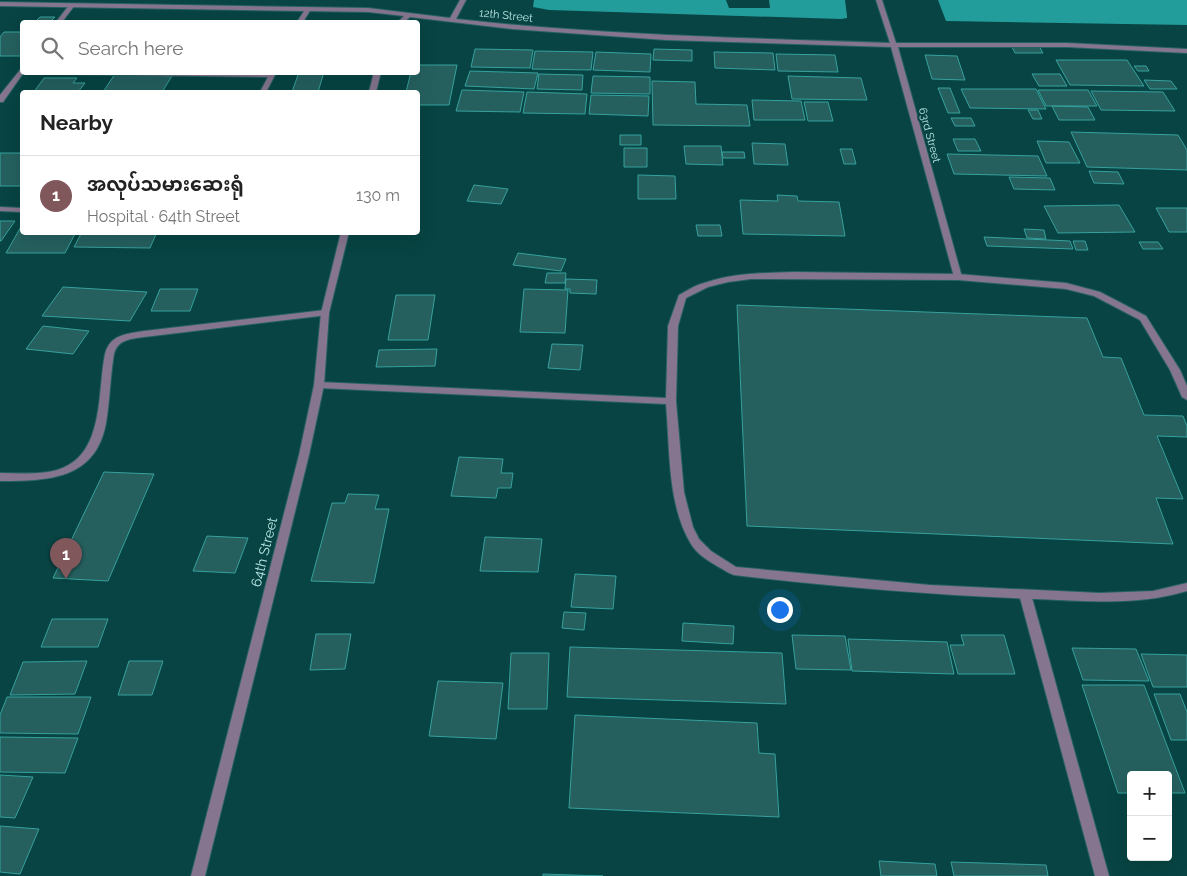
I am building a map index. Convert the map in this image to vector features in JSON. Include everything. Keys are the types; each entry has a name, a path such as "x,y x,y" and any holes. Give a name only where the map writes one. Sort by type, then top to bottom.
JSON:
{"street":[{"path":"453,19 463,0"},
{"name":"63rd Street","path":"879,0 894,46 958,277"},
{"name":"12th Street","path":"0,4 308,9 410,14 561,31 666,38 894,46 1067,45 1187,52"},
{"path":"61,20 72,5"},
{"path":"301,20 308,9"},
{"path":"403,20 410,14"},
{"path":"0,100 20,75"},
{"path":"264,90 272,75"},
{"path":"373,90 377,75"},
{"path":"0,209 20,210"},
{"name":"64th Street","path":"198,876 320,385 320,348 325,313 344,235"},
{"path":"1187,397 1174,370 1143,318 1097,294 1066,286 958,277 751,276 705,285 682,297 672,326 671,401 682,512 695,541 710,557 734,571 903,589 1025,594 1118,597 1171,593 1187,587"},
{"path":"0,476 63,474 79,465 91,448 100,428 104,384 111,347 119,340 154,333 325,313"},
{"path":"320,385 671,401"},
{"path":"1025,594 1102,876"}],"water":[{"path":"534,0 726,0 729,8 770,8 769,0 845,0 847,18 549,10 533,7"},
{"path":"938,0 1187,0 1187,25 946,21"}],"building":[{"path":"40,17 55,17 52,20 37,20"},
{"path":"4,32 20,32 20,56 0,56 0,37"},
{"path":"1011,45 1039,46 1043,53 1015,53"},
{"path":"475,49 533,50 530,68 471,67"},
{"path":"654,49 692,50 692,61 653,60"},
{"path":"535,51 593,52 591,70 532,69"},
{"path":"596,52 651,54 650,72 593,70"},
{"path":"714,52 773,53 775,70 715,68"},
{"path":"776,54 835,55 838,72 778,71"},
{"path":"925,55 957,56 965,80 932,79"},
{"path":"1056,60 1127,60 1144,86 1070,85"},
{"path":"420,65 457,65 449,105 420,105 420,90 406,90 410,75 420,75"},
{"path":"1134,66 1146,66 1149,71 1138,71"},
{"path":"470,71 538,73 534,89 465,86"},
{"path":"539,74 583,75 582,90 537,89"},
{"path":"1032,74 1060,74 1067,86 1039,86"},
{"path":"114,75 172,76 163,90 104,90"},
{"path":"298,75 323,75 319,90 293,90"},
{"path":"593,76 650,77 650,94 591,93"},
{"path":"788,76 861,78 867,100 792,99"},
{"path":"44,78 77,78 73,83 85,83 80,90 35,90"},
{"path":"1144,80 1171,81 1177,89 1150,89"},
{"path":"652,81 695,82 696,104 747,105 750,126 653,125"},
{"path":"938,88 950,88 960,113 948,113"},
{"path":"961,89 1036,89 1046,109 970,108"},
{"path":"462,90 524,92 520,112 456,111"},
{"path":"1038,90 1088,90 1097,106 1046,106"},
{"path":"1091,91 1163,92 1175,111 1101,110"},
{"path":"527,92 587,94 585,114 523,113"},
{"path":"591,95 649,96 648,116 589,114"},
{"path":"752,100 801,101 805,120 754,120"},
{"path":"804,102 828,102 833,121 808,121"},
{"path":"1052,106 1088,107 1095,120 1059,120"},
{"path":"1028,110 1038,110 1042,119 1033,119"},
{"path":"951,118 971,118 975,126 955,126"},
{"path":"1071,132 1178,135 1187,150 1187,170 1087,167"},
{"path":"620,135 641,135 641,145 620,145"},
{"path":"953,139 975,139 981,151 958,151"},
{"path":"1037,141 1069,142 1080,163 1046,163"},
{"path":"752,143 785,144 788,165 754,164"},
{"path":"684,146 721,146 723,165 686,164"},
{"path":"624,148 647,148 647,167 624,167"},
{"path":"840,149 852,149 856,164 844,164"},
{"path":"722,152 744,152 745,158 723,158"},
{"path":"0,153 20,153 20,186 0,186"},
{"path":"947,154 1038,156 1047,176 954,174"},
{"path":"1089,171 1118,172 1124,184 1094,183"},
{"path":"638,175 675,176 676,199 638,199"},
{"path":"1009,177 1050,178 1055,190 1014,189"},
{"path":"474,185 508,189 501,204 467,201"},
{"path":"777,195 797,196 798,201 839,202 845,236 743,234 740,200 778,201"},
{"path":"1119,205 1135,232 1058,233 1044,206"},
{"path":"1156,208 1187,208 1187,232 1169,232"},
{"path":"0,221 15,221 1,241 0,241"},
{"path":"696,225 720,225 722,236 698,236"},
{"path":"20,228 20,235 74,235 65,253 6,253"},
{"path":"1024,229 1044,230 1046,239 1027,238"},
{"path":"80,235 156,235 150,248 74,247"},
{"path":"984,237 1070,241 1073,249 987,246"},
{"path":"1073,241 1085,241 1088,250 1076,250"},
{"path":"1139,242 1158,242 1163,249 1143,249"},
{"path":"518,253 566,259 561,271 513,265"},
{"path":"547,273 566,273 565,283 545,283"},
{"path":"566,279 597,280 596,294 570,293 570,289 565,289"},
{"path":"63,287 147,292 130,321 42,316"},
{"path":"160,289 198,289 190,311 151,311"},
{"path":"524,289 568,290 565,333 520,332"},
{"path":"396,295 435,295 428,340 388,340"},
{"path":"737,305 1087,318 1103,357 1121,358 1144,415 1183,416 1187,426 1187,437 1157,436 1183,499 1156,498 1173,544 747,526"},
{"path":"43,326 89,331 73,354 26,349"},
{"path":"552,344 583,345 580,370 548,368"},
{"path":"437,349 435,366 376,367 379,350"},
{"path":"459,457 503,459 501,473 513,473 511,488 498,488 496,498 451,496"},
{"path":"104,472 154,474 108,581 53,578"},
{"path":"348,494 379,495 375,509 389,509 374,583 311,581 332,503 345,503"},
{"path":"207,536 248,538 235,573 193,571"},
{"path":"485,537 542,539 538,572 480,571"},
{"path":"575,574 616,576 613,609 571,607"},
{"path":"564,612 586,613 584,630 562,628"},
{"path":"52,619 108,619 98,647 41,647"},
{"path":"683,623 734,626 733,644 682,641"},
{"path":"316,634 351,634 345,669 310,670"},
{"path":"792,635 845,636 851,670 796,669"},
{"path":"961,635 1004,635 1015,674 958,674 950,645 964,645"},
{"path":"848,639 947,642 954,674 852,671"},
{"path":"570,647 782,653 786,704 567,697"},
{"path":"1072,648 1136,649 1149,681 1083,680"},
{"path":"511,653 549,653 547,709 508,709"},
{"path":"1141,654 1187,655 1187,687 1153,687"},
{"path":"87,661 75,694 10,695 23,662"},
{"path":"129,661 163,661 152,695 118,695"},
{"path":"438,681 503,683 496,739 429,736"},
{"path":"1082,685 1144,685 1185,793 1172,793 1172,771 1127,771 1127,793 1118,793"},
{"path":"1154,694 1180,694 1187,712 1187,740 1171,740"},
{"path":"7,697 91,697 78,734 0,733 0,715"},
{"path":"575,715 757,723 759,753 775,754 779,817 569,808"},
{"path":"0,737 78,738 65,773 0,772"},
{"path":"0,775 33,777 15,818 0,817"},
{"path":"0,826 39,829 20,874 0,872"},
{"path":"879,861 935,864 937,876 881,876"},
{"path":"951,862 1046,865 1048,876 954,876"},
{"path":"543,874 603,876 543,876"}],"place":[{"name":"အလုပ်သမားဆေးရုံ","path":"66,579"}]}
